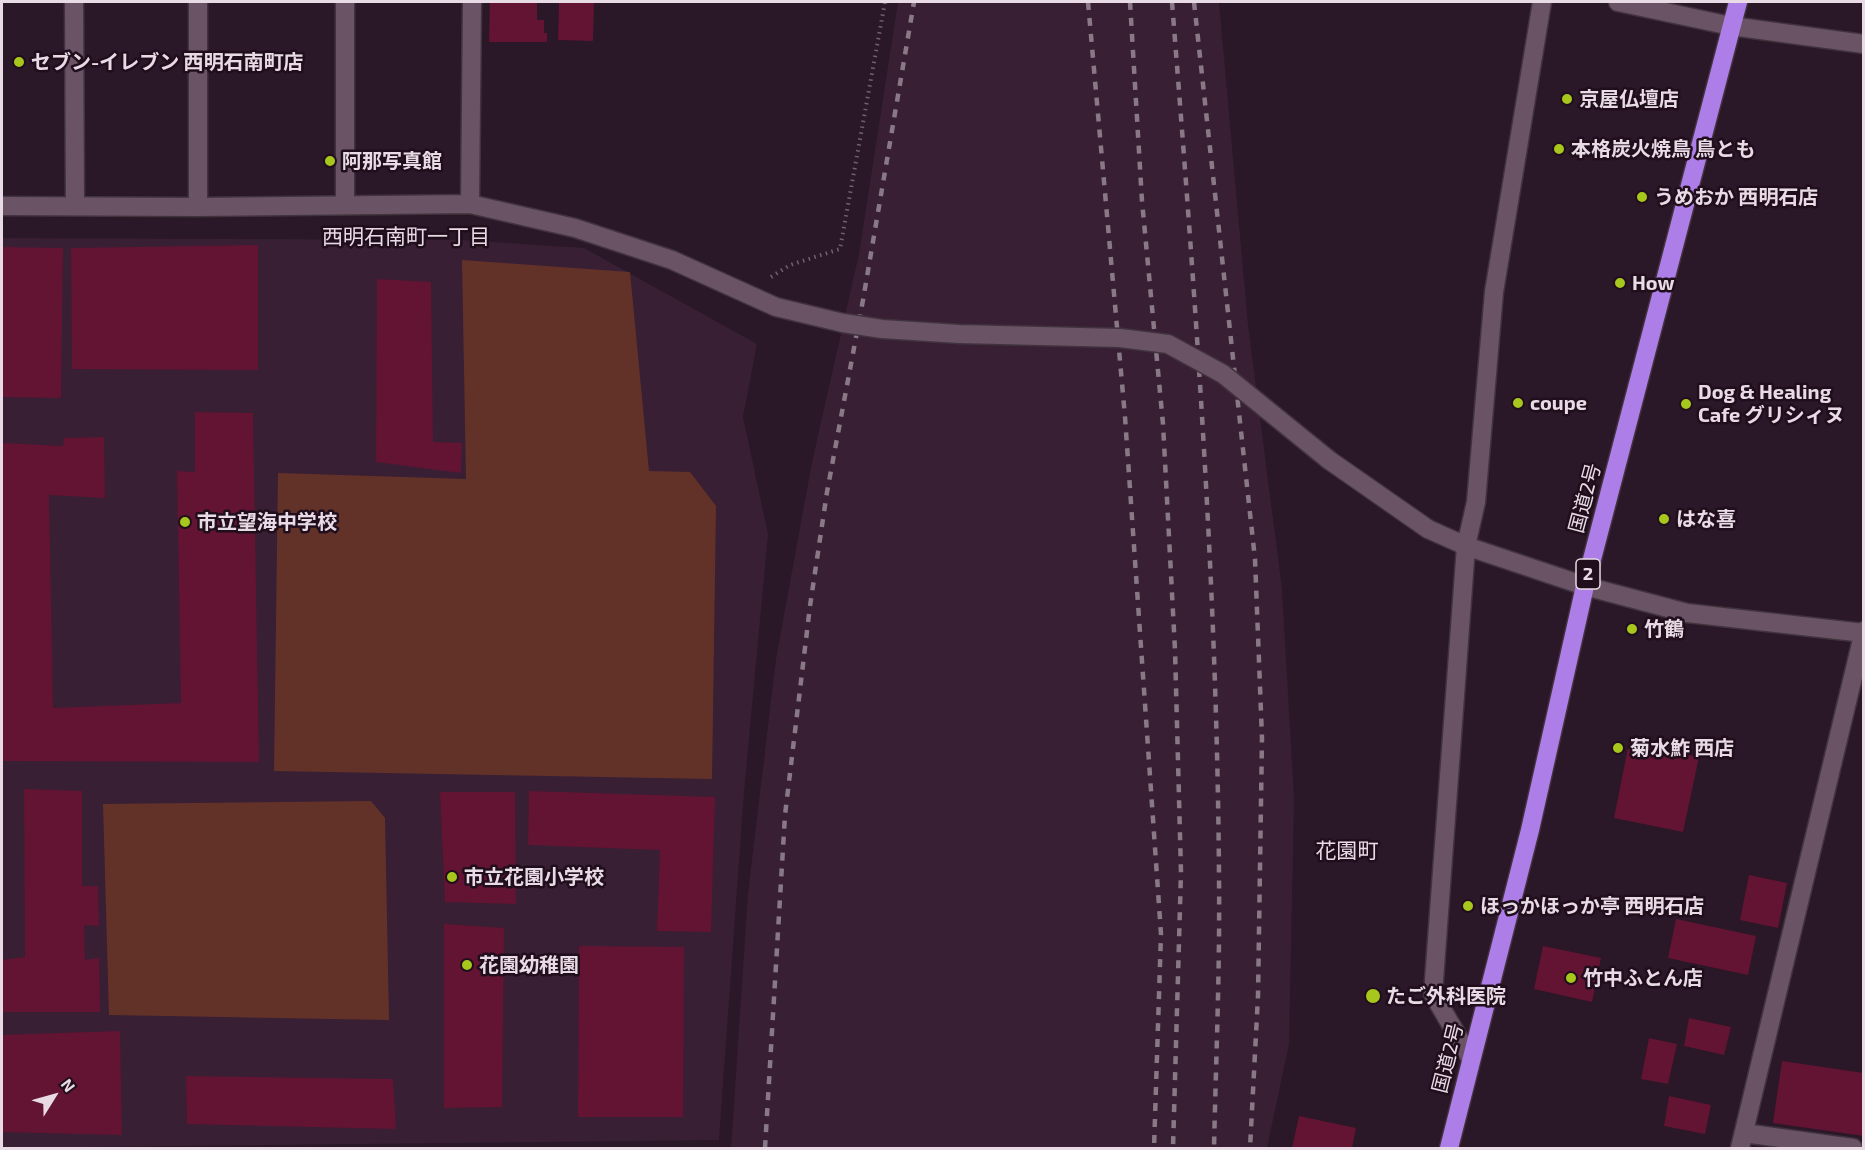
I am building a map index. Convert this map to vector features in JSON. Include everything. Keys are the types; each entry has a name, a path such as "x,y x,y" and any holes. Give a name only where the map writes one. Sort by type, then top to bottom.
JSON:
{"highway":[{"name":"国道2号","path":"1449,1149 1530,830 1585,586 1738,2"}],"street":[{"path":"74,2 75,206"},
{"path":"198,2 198,207"},
{"path":"345,2 345,205"},
{"path":"470,204 472,2"},
{"path":"1470,1059 1433,994 1466,546 1476,502 1494,292 1542,2"},
{"path":"1618,2 1731,26 1863,44"},
{"path":"2,206 198,207 470,204 575,228 672,260 776,307 843,323 926,332 1120,338 1168,344 1223,374 1329,460 1428,529 1466,546 1585,586 1687,613 1863,632 1742,1141 1853,1149"}],"path":[{"path":"761,300 771,278 790,265 840,249 885,2"}],"shaded area":[{"path":"898,2 1219,2 1248,325 1282,589 1294,799 1289,1044 1267,1148 731,1148 748,893 776,659 812,462 859,254"},
{"path":"2,238 462,240 584,248 757,344 743,417 768,534 744,792 719,1140 2,1148"},
{"path":"462,260 630,272 649,471 690,472 716,506 712,779 274,771 278,473 466,479"},
{"path":"371,801 385,818 389,1020 109,1015 103,804"}],"building":[{"path":"490,2 537,2 537,20 544,20 547,42 489,42"},
{"path":"559,2 594,2 593,41 558,40"},
{"path":"258,245 258,370 72,369 71,248"},
{"path":"2,247 63,248 61,398 2,397"},
{"path":"377,279 431,282 433,442 462,443 461,473 376,462"},
{"path":"195,412 253,413 259,762 2,761 2,443 63,446 64,438 104,437 105,498 49,495 53,708 181,703 177,471 195,472"},
{"path":"1629,743 1699,757 1683,832 1614,818"},
{"path":"24,789 82,791 82,886 98,886 99,926 84,925 85,960 99,958 100,1012 2,1012 2,960 25,957"},
{"path":"529,791 715,797 711,932 657,931 660,850 528,845"},
{"path":"440,792 515,792 516,904 445,902"},
{"path":"1749,875 1787,883 1778,928 1740,920"},
{"path":"1676,919 1756,936 1748,975 1668,958"},
{"path":"444,924 504,928 502,1107 444,1108"},
{"path":"579,946 684,947 683,1117 578,1117"},
{"path":"1543,946 1601,958 1592,1002 1534,989"},
{"path":"1689,1018 1731,1027 1724,1055 1684,1046"},
{"path":"120,1031 122,1135 2,1132 2,1035"},
{"path":"1649,1038 1677,1044 1668,1084 1641,1079"},
{"path":"1782,1061 1864,1073 1864,1136 1773,1123"},
{"path":"186,1076 393,1079 396,1129 187,1124"},
{"path":"1669,1096 1711,1105 1705,1134 1664,1126"},
{"path":"1299,1116 1356,1128 1352,1148 1292,1148"}],"railway":[{"path":"765,1148 785,815 810,606 827,492 863,300 914,2"},
{"path":"1088,2 1125,417 1161,934 1154,1148"},
{"path":"1130,2 1142,201 1163,424 1175,650 1181,872 1173,1148"},
{"path":"1172,2 1189,220 1214,658 1219,911 1214,1148"},
{"path":"1194,2 1255,559 1262,738 1258,996 1250,1148"}],"place":[{"name":"セブン-イレブン 西明石南町店","path":"19,62"},
{"name":"京屋仏壇店","path":"1567,99"},
{"name":"本格炭火焼鳥 鳥とも","path":"1559,149"},
{"name":"阿那写真館","path":"330,161"},
{"name":"うめおか 西明石店","path":"1642,197"},
{"name":"How","path":"1620,283"},
{"name":"coupe","path":"1518,403"},
{"name":"Dog & Healing Cafe グリシィヌ","path":"1686,404"},
{"name":"はな喜","path":"1664,519"},
{"name":"市立望海中学校","path":"185,522"},
{"name":"竹鶴","path":"1632,629"},
{"name":"菊水鮓 西店","path":"1618,748"},
{"name":"市立花園小学校","path":"452,877"},
{"name":"ほっかほっか亭 西明石店","path":"1468,906"},
{"name":"花園幼稚園","path":"467,965"},
{"name":"竹中ふとん店","path":"1571,978"},
{"name":"たご外科医院","path":"1373,996"}],"district":[{"name":"西明石南町一丁目","path":"406,237"},
{"name":"花園町","path":"1347,851"}]}
